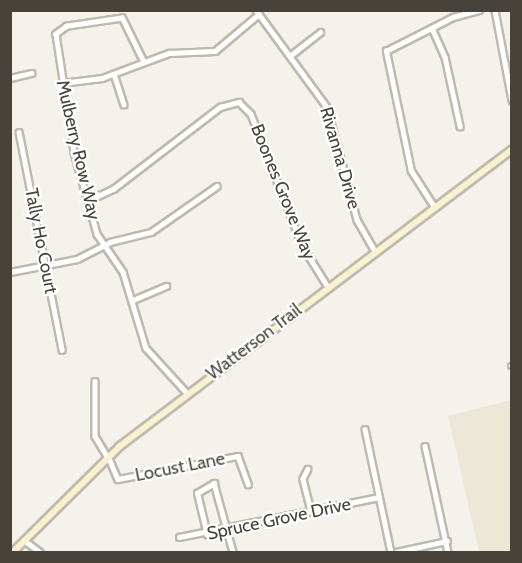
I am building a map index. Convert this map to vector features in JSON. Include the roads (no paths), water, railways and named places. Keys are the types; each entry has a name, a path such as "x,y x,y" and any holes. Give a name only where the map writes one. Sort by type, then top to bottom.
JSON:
{"main road":[{"name":"Watterson Trail","path":"13,552 108,456 187,393 512,149"}],"street":[{"path":"434,207 411,171 386,51 461,12 479,10"},
{"path":"495,10 512,100"},
{"path":"63,83 114,74 142,61 169,53 215,51 257,12"},
{"name":"Rivanna Drive","path":"257,12 327,106 357,220 375,251"},
{"name":"Mulberry Row Way","path":"142,61 122,18 67,26 55,38 87,201 103,245 123,272 134,300 146,348 187,393"},
{"path":"432,27 445,57 460,126"},
{"path":"291,55 320,32"},
{"path":"10,78 31,73"},
{"path":"114,74 124,104"},
{"name":"Boones Grove Way","path":"87,201 113,189 220,107 239,102 251,114 302,245 328,287"},
{"name":"Tally Ho Court","path":"19,132 62,350"},
{"path":"10,273 46,266 103,245 151,232 218,186"},
{"path":"134,300 166,286"},
{"path":"95,381 95,436 108,456"},
{"path":"365,429 391,552"},
{"path":"425,446 448,552"},
{"name":"Locust Lane","path":"108,456 118,479 238,456 248,484"},
{"path":"308,469 303,479 311,512"},
{"path":"207,535 197,494 214,483 225,531 233,552"},
{"name":"Spruce Grove Drive","path":"179,537 207,535 379,497"},
{"path":"24,540 40,552"},
{"path":"396,552 447,541"}]}
